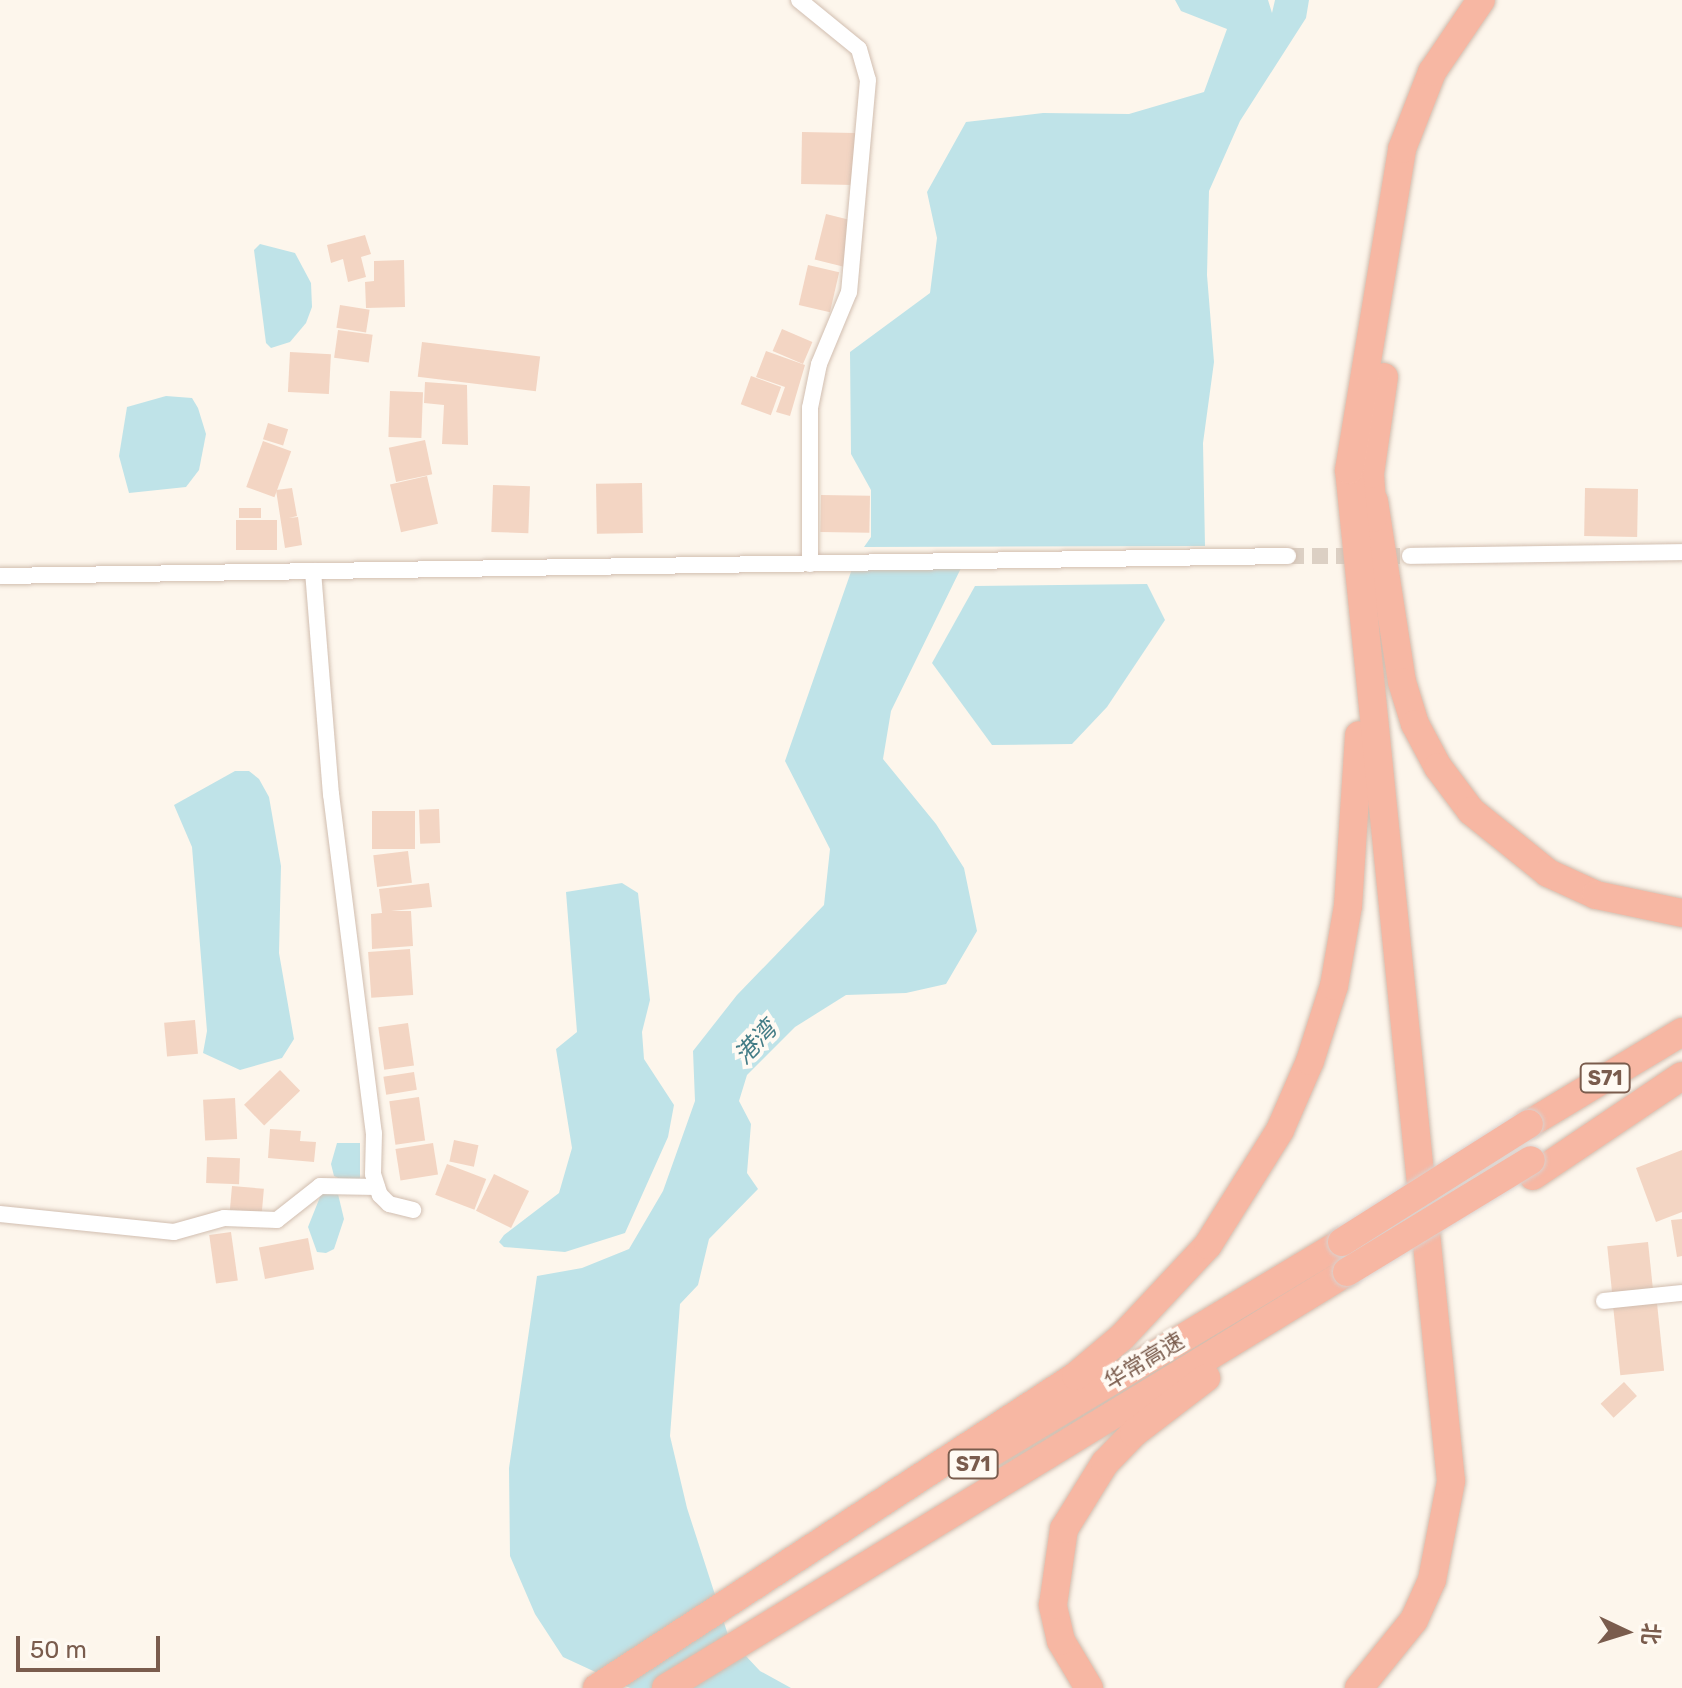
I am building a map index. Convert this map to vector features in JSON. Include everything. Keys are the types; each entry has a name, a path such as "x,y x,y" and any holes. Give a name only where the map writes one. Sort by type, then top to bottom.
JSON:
{"highway":[{"path":"597,1688 1076,1376 1164,1295 1247,1188 1310,1061 1334,986 1348,906 1359,748 1359,472 1402,149 1432,72 1481,0"},
{"path":"1359,1688 1414,1620 1432,1580 1451,1481 1359,472 1417,153 1448,81 1501,0"},
{"path":"1359,472 1402,682 1415,724 1438,767 1471,811 1548,873 1596,895 1682,913"},
{"path":"1359,472 1381,644 1458,1357 1466,1491 1459,1546 1445,1591 1424,1636 1381,1688"},
{"name":"华常高速","path":"605,1688 1342,1242 1682,1032"},
{"name":"S71","path":"1532,1168 1682,1068"},
{"path":"1089,1688 1061,1641 1053,1605 1064,1529 1082,1493 1134,1433 1190,1389 1348,1281 1682,1076"},
{"name":"华常高速","path":"666,1688 1348,1281"}],"street":[{"path":"799,0 859,49 868,80 849,292 819,364 810,408 810,564"},
{"path":"1410,556 1682,552"},
{"path":"0,576 1288,556"},
{"path":"313,571 331,794 377,1187 389,1204 413,1210"},
{"path":"0,1214 174,1232 224,1218 277,1220 320,1186 377,1187"},
{"path":"1604,1301 1682,1293"}],"water":[{"path":"1175,0 1268,0 1272,13 1275,0 1309,0 1306,18 1240,121 1209,191 1207,275 1214,362 1203,443 1205,546 864,547 871,537 871,490 851,454 850,352 930,293 937,238 927,192 966,122 1043,113 1129,114 1204,92 1227,29 1181,11"},
{"path":"260,244 295,253 311,283 312,307 306,323 290,342 271,348 266,343 254,250"},
{"path":"166,396 192,398 198,408 206,434 199,470 186,487 129,493 119,456 127,407"},
{"name":"港湾","path":"963,564 891,711 883,759 936,824 964,868 977,931 946,984 906,993 846,995 795,1027 747,1075 739,1101 751,1124 747,1173 758,1189 709,1239 698,1285 680,1304 670,1436 687,1508 729,1638 760,1671 791,1688 630,1688 563,1657 535,1614 510,1556 509,1468 537,1276 582,1268 629,1249 663,1191 695,1101 693,1051 737,995 824,905 830,849 785,761 853,566"},
{"path":"1147,584 1165,620 1107,707 1072,744 992,745 932,663 975,586"},
{"path":"235,771 249,771 259,779 269,797 281,866 279,953 294,1039 282,1058 240,1070 203,1053 207,1031 192,847 174,805"},
{"path":"622,883 638,893 650,1000 642,1032 644,1059 674,1105 668,1137 625,1233 565,1252 504,1247 499,1242 504,1235 559,1193 572,1148 556,1049 577,1032 566,892"},
{"path":"337,1143 360,1143 360,1180 351,1184 334,1176 331,1164"},
{"path":"324,1187 338,1194 344,1219 334,1249 326,1253 317,1252 308,1227"}],"building":[{"path":"802,132 855,133 854,185 801,184"},
{"path":"826,214 857,222 846,267 815,260"},
{"path":"365,235 371,254 361,257 366,277 348,282 343,259 331,263 327,245"},
{"path":"404,260 405,307 366,308 365,282 374,281 374,261"},
{"path":"808,265 839,272 830,312 799,305"},
{"path":"340,305 370,310 366,332 336,328"},
{"path":"782,329 812,342 803,364 773,351"},
{"path":"338,330 373,335 369,363 334,358"},
{"path":"422,342 540,357 536,391 418,377"},
{"path":"766,351 805,365 790,416 776,412 785,387 756,377"},
{"path":"290,352 331,354 329,394 288,392"},
{"path":"751,376 781,387 771,415 741,404"},
{"path":"425,382 467,385 468,445 442,444 444,405 424,403"},
{"path":"390,391 423,392 421,438 388,437"},
{"path":"268,423 288,429 283,445 263,439"},
{"path":"425,440 432,474 396,482 389,448"},
{"path":"263,441 291,451 274,497 246,487"},
{"path":"427,476 438,524 401,532 390,485"},
{"path":"642,483 643,533 597,534 596,484"},
{"path":"493,485 530,486 528,533 491,532"},
{"path":"292,488 297,516 289,518 298,517 302,545 285,548 276,490"},
{"path":"1585,488 1638,489 1637,537 1584,536"},
{"path":"821,495 870,496 869,533 820,532"},
{"path":"239,508 261,508 261,518 239,518"},
{"path":"236,520 277,520 277,550 236,550"},
{"path":"439,809 440,843 420,844 419,810"},
{"path":"372,811 415,811 415,849 372,849"},
{"path":"408,851 412,883 377,887 373,855"},
{"path":"429,883 432,907 391,911 411,911 413,946 372,949 371,914 382,913 379,889"},
{"path":"410,949 413,995 371,998 368,952"},
{"path":"195,1020 198,1054 167,1057 164,1023"},
{"path":"408,1023 414,1066 384,1070 378,1027"},
{"path":"280,1070 300,1091 264,1126 244,1105"},
{"path":"414,1072 417,1090 386,1095 383,1077"},
{"path":"419,1097 425,1141 395,1145 389,1101"},
{"path":"235,1098 237,1139 205,1141 203,1100"},
{"path":"270,1129 301,1131 300,1141 316,1142 314,1162 268,1158"},
{"path":"454,1140 478,1145 474,1167 449,1162"},
{"path":"433,1143 438,1175 400,1181 395,1149"},
{"path":"1682,1150 1682,1212 1656,1222 1636,1168"},
{"path":"207,1157 240,1158 239,1184 206,1183"},
{"path":"447,1164 486,1179 474,1210 435,1195"},
{"path":"494,1174 529,1191 511,1228 476,1211"},
{"path":"232,1186 264,1189 262,1213 230,1210"},
{"path":"1682,1219 1682,1256 1677,1257 1671,1220"},
{"path":"231,1232 238,1281 216,1284 209,1235"},
{"path":"308,1238 314,1269 265,1279 259,1248"},
{"path":"1648,1242 1653,1291 1612,1295 1607,1246"},
{"path":"1657,1303 1664,1371 1620,1375 1613,1308"},
{"path":"1624,1382 1637,1396 1614,1418 1601,1404"}],"tunnel":[{"path":"1288,556 1410,556"}]}
